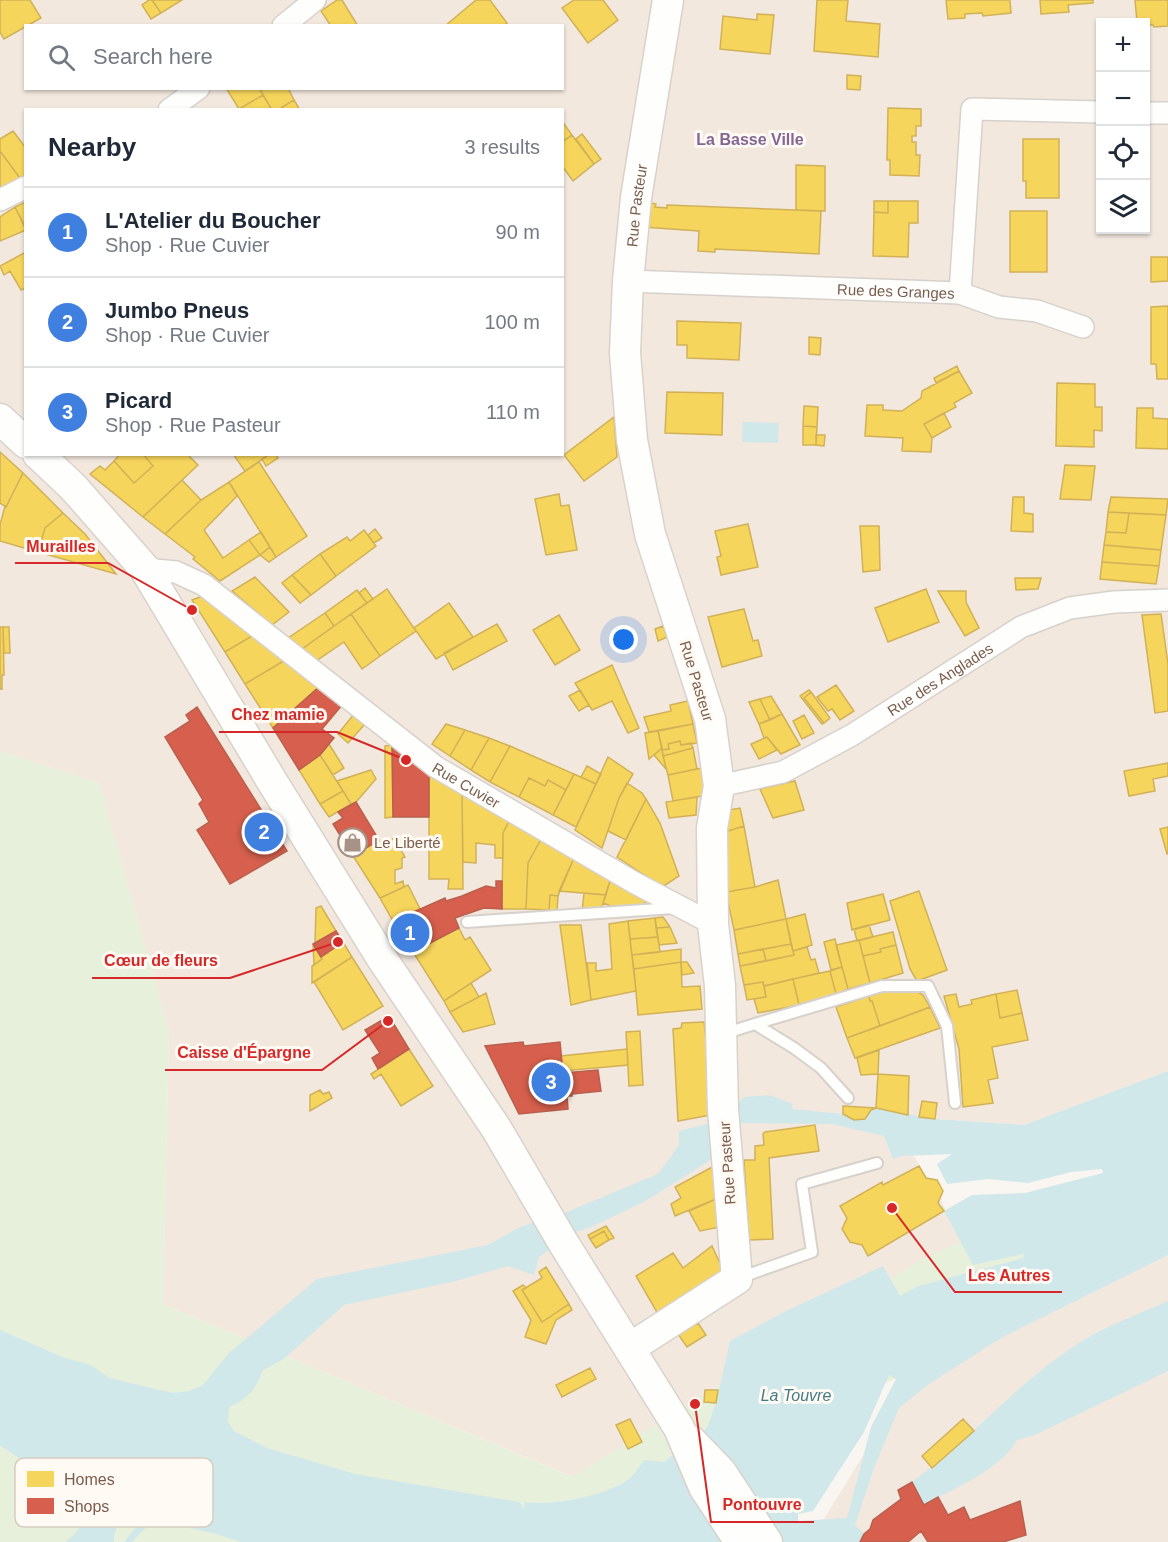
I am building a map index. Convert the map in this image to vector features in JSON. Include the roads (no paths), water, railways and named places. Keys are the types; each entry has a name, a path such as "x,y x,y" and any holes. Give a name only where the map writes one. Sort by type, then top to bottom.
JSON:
{"main road":[{"name":"Rue Pasteur","path":"668,0 636,198 628,281 626,353 632,440 650,534 710,719 719,786 712,828 713,924 720,986 723,1109 737,1279"},
{"path":"0,419 24,440"},
{"path":"40,456 73,487 145,569 273,783 377,950 496,1128 564,1244 679,1428 704,1487 740,1542"},
{"path":"630,1348 737,1279"},
{"path":"679,1428 721,1472 767,1542"}],"street":[{"path":"285,24 315,0"},
{"path":"172,108 197,90"},
{"name":"Rue des Granges","path":"628,281 960,293 972,109 1096,112"},
{"path":"1150,112 1168,113"},
{"path":"0,200 24,188"},
{"path":"960,293 999,307 1037,311 1083,327"},
{"name":"Rue Cuvier","path":"145,569 176,572 204,585 436,767 680,908 713,924"},
{"name":"Rue des Anglades","path":"719,786 783,772 852,735 1021,627 1070,608 1114,602 1168,600"}],"lane":[{"path":"467,922 680,908"},
{"path":"722,1035 882,986 928,986 947,1026 955,1103"},
{"path":"755,1024 821,1068 848,1098"},
{"path":"737,1279 812,1252 802,1184 877,1163"}],"water":[{"path":"743,422 779,423 778,443 742,442"},
{"name":"La Touvre","path":"1168,1071 1168,1255 1001,1338 929,1384 899,1408 875,1465 855,1525 864,1534 860,1542 240,1542 185,1527 213,1527 213,1458 20,1458 0,1445 0,1330 65,1358 91,1365 109,1378 173,1393 189,1391 203,1385 228,1354 317,1279 488,1245 520,1227 562,1214 658,1174 679,1145 679,1131 711,1123 745,1097 769,1095 791,1103 793,1109 843,1114 854,1120 865,1119 871,1110 876,1108 935,1119 1024,1125","holes":["736,1123 832,1124 884,1136 893,1159 902,1156 952,1154 937,1164 947,1184 988,1179 1028,1183 1071,1172 1102,1169 1103,1173 1025,1193 972,1195 944,1211 973,1265 1023,1254 1024,1258 918,1286 900,1296 883,1266 786,1311 730,1341 716,1403 707,1428 664,1462 644,1460 629,1479 594,1495 565,1501 525,1502 524,1509 519,1502 355,1474 267,1448 234,1431 228,1422 229,1407 250,1393 262,1371 285,1358 344,1305 456,1281 508,1266 534,1275 539,1257 572,1233 591,1227 644,1202 712,1159","889,1375 896,1379 871,1427 847,1518 798,1521 798,1514 813,1511 864,1432"]},
{"path":"1168,1301 1168,1371 1035,1435 1017,1440 1010,1450 989,1469 924,1505 912,1482 953,1449 1031,1378 1084,1340"},
{"name":"La Touvre","path":"79,1527 118,1527 114,1542 67,1542"},
{"name":"La Touvre","path":"136,1527 146,1527 132,1542 124,1542"}],"place":[{"name":"Murailles","path":"192,610"},
{"name":"Chez mamie","path":"406,760"},
{"name":"Jumbo Pneus","path":"264,832"},
{"name":"Le Liberté","path":"353,842"},
{"name":"L'Atelier du Boucher","path":"410,933"},
{"name":"Cœur de fleurs","path":"338,942"},
{"name":"Caisse d'Épargne","path":"388,1021"},
{"name":"Picard","path":"551,1082"},
{"name":"Les Autres","path":"892,1208"},
{"name":"Pontouvre","path":"695,1404"}],"district":[{"name":"La Basse Ville","path":"750,139"}]}
